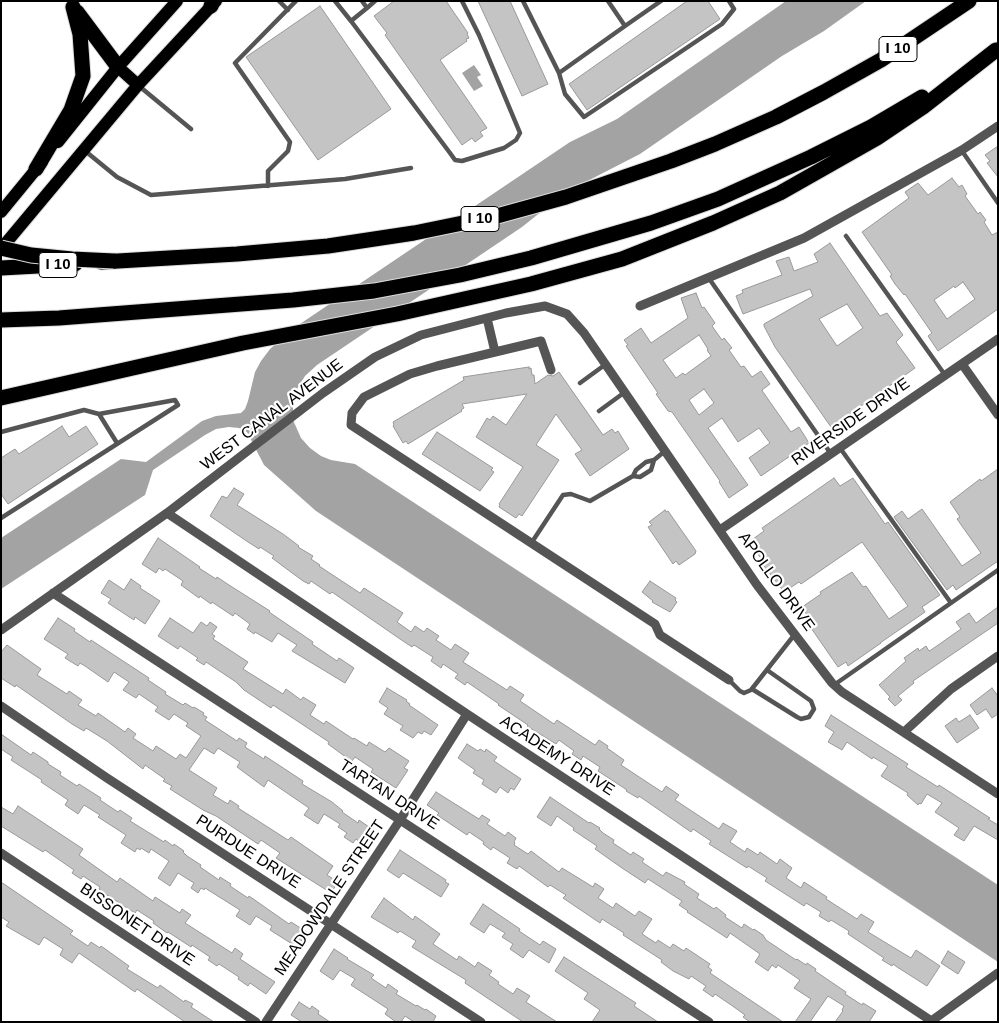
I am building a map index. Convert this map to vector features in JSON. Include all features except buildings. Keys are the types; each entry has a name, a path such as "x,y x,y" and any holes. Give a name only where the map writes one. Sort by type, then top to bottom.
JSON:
{"highway":[{"name":"I 10","path":"1,268 237,254 328,246 414,233 496,216 596,188 671,162 744,132 824,92 880,60 969,1"},
{"path":"70,4 118,67"},
{"path":"36,169 71,110 84,76 80,34 70,4"},
{"path":"1,320 68,317 293,300 374,291 460,275 522,260 610,236 718,199 811,157 902,108 997,49"},
{"path":"1,398 243,343 397,314 531,284 622,259 713,223 780,193 885,133 923,107 997,49"},
{"path":"1,249 72,260 114,261"}],"main road":[{"path":"1,212 118,67 177,1"},
{"path":"1,249 138,85 213,3"},
{"path":"118,67 138,85"}],"street":[{"path":"640,306 804,238 962,150 998,126"},
{"name":"WEST CANAL AVENUE","path":"1,630 167,513 323,393 375,357 421,335 487,318 545,306 567,314 584,333"},
{"path":"487,318 495,352"},
{"name":"APOLLO DRIVE","path":"584,333 757,584 834,685 998,794"},
{"name":"RIVERSIDE DRIVE","path":"720,530 998,339"},
{"path":"551,370 541,341 437,366 410,374 364,398 352,413 351,425 655,624 660,635 729,680"},
{"path":"962,364 998,415"},
{"name":"ACADEMY DRIVE","path":"167,513 466,714 931,1021"},
{"name":"TARTAN DRIVE","path":"53,593 709,1022"},
{"path":"904,732 951,689 998,656"},
{"name":"PURDUE DRIVE","path":"1,706 107,778 481,1022"},
{"name":"MEADOWDALE STREET","path":"266,1022 400,820 466,714"},
{"name":"BISSONET DRIVE","path":"1,853 256,1022"},
{"path":"931,1021 998,973"}],"lane":[{"path":"279,1 288,10"},
{"path":"268,186 268,172 288,151 290,142 235,63 296,1"},
{"path":"335,1 450,154 455,160 462,161 504,148 516,140 520,133 479,35 462,1"},
{"path":"362,1 367,8"},
{"path":"351,21 376,1"},
{"path":"523,1 559,72 565,94 584,117 722,24 734,9 729,1"},
{"path":"608,1 625,26"},
{"path":"559,72 661,1"},
{"path":"138,85 191,129"},
{"path":"83,149 117,177 151,196 346,179 411,168"},
{"path":"962,150 998,203"},
{"path":"846,236 946,375"},
{"path":"708,277 831,454"},
{"path":"580,383 606,364"},
{"path":"599,411 625,392"},
{"path":"1,432 84,410 99,414 175,400 178,405 1,518"},
{"path":"99,414 117,443"},
{"path":"840,448 951,603"},
{"path":"531,543 563,495 571,494 590,501 633,476 636,470 646,462 654,460 665,451"},
{"path":"633,476 640,477 651,470 654,460"},
{"path":"834,685 998,570"},
{"path":"729,680 740,691 748,692 794,634"},
{"path":"752,689 801,719 809,717 814,709 811,701 767,670"}],"shaded area":[{"path":"786,1 866,1 824,31 782,56 640,154 566,192 522,227 317,365 305,376 295,392 293,420 301,438 321,456 331,460 355,464 998,885 998,962 316,511 264,465 247,432 239,428 216,429 153,470 145,495 1,589 1,538 121,459 146,462 202,421 216,416 241,413 245,409 255,372 261,361 270,349 294,328 570,142 617,119"},
{"path":"474,65 481,75 477,77 483,86 474,91 462,73"}]}
